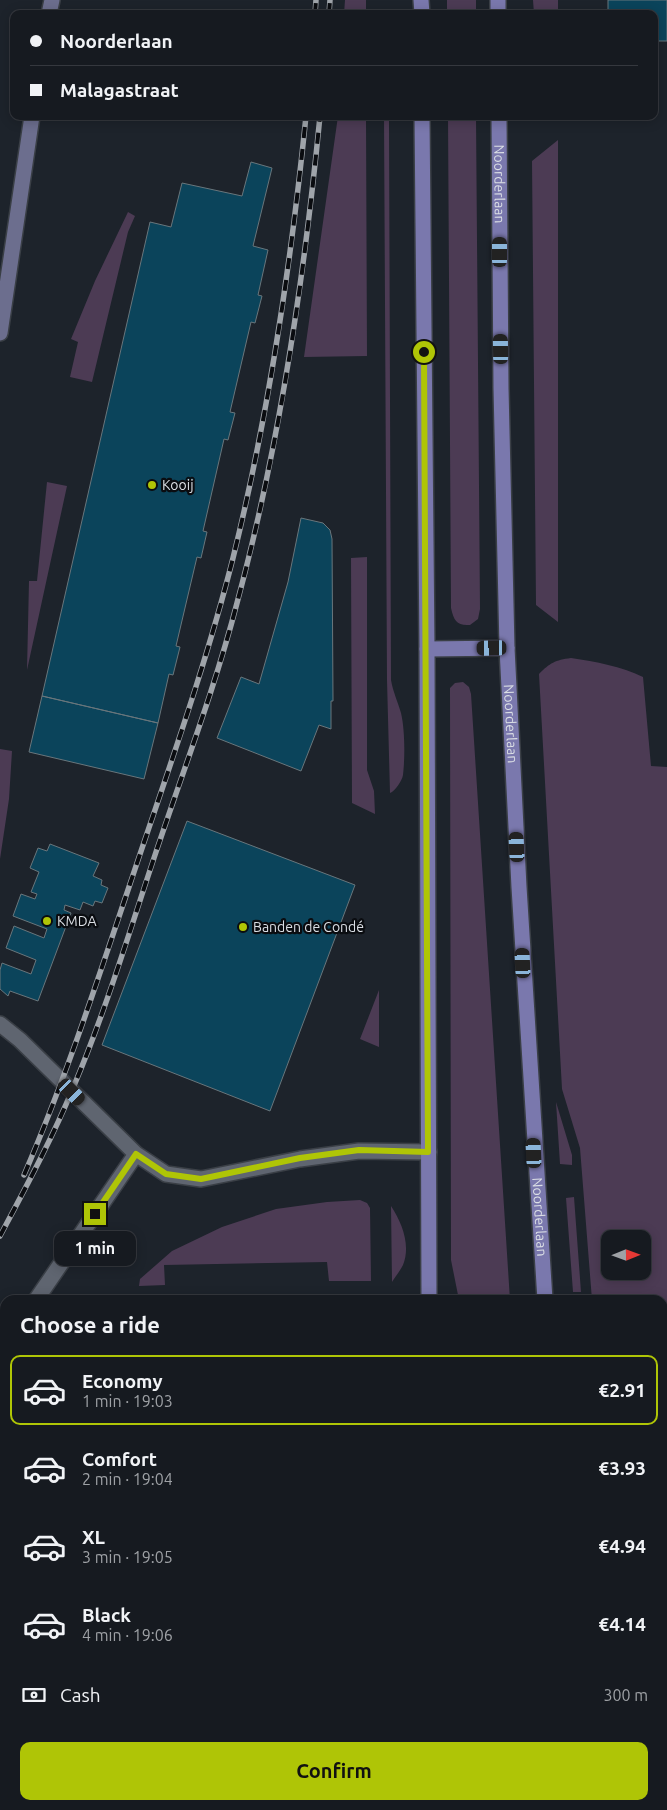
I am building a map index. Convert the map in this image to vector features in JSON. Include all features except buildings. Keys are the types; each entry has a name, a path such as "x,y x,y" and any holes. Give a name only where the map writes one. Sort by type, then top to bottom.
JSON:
{"main road":[{"path":"422,120 427,649 429,1295"},
{"name":"Noorderlaan","path":"499,120 501,388 507,648 519,897 545,1295"},
{"path":"427,649 507,648"}],"street":[{"path":"0,333 31,120"},
{"path":"0,1024 20,1040 136,1154 166,1174 201,1179 300,1158 359,1150 428,1152"},
{"path":"39,1295 136,1154"}],"shaded area":[{"path":"345,0 366,0 366,10 344,10"},
{"path":"447,0 476,0 476,10 447,10"},
{"path":"533,0 558,0 558,10 534,10"},
{"path":"337,120 366,120 367,356 304,357"},
{"path":"384,120 389,120 391,680 401,713 404,744 403,775 400,783 390,793 387,680"},
{"path":"448,120 476,120 480,609 478,619 470,625 462,625 453,616 451,608"},
{"path":"558,140 558,622 536,605 532,161"},
{"path":"128,212 135,216 128,232 92,382 70,377 78,342 71,339 95,281"},
{"path":"47,482 67,486 27,670 29,581 37,581"},
{"path":"367,557 367,770 374,791 375,814 352,803 351,558"},
{"path":"571,658 608,665 643,677 651,766 667,767 667,1295 592,1295 580,1148 562,1089 539,674 553,663"},
{"path":"463,682 469,687 471,694 510,1295 458,1295 451,1260 450,688 455,683"},
{"path":"0,749 12,751 9,799 0,859"},
{"path":"379,990 379,1047 360,1039"},
{"path":"556,1102 572,1155 572,1165 560,1164"},
{"path":"574,1197 581,1292 573,1292 566,1198"},
{"path":"360,1200 367,1203 370,1208 371,1281 329,1281 327,1262 164,1265 165,1285 139,1286 140,1279 172,1251 222,1227 276,1209 327,1202"},
{"path":"391,1206 402,1227 406,1242 403,1265 392,1282"}],"railway":[{"path":"315,10 316,0"},
{"path":"329,10 330,0"},
{"path":"24,1175 67,1067 93,994 185,722 233,558 268,393 286,283 306,120"},
{"path":"0,1236 56,1126 96,1031 228,635 266,483 289,361 314,177 320,120"}],"place":[{"name":"Kooij","path":"152,485"},
{"name":"KMDA","path":"47,921"},
{"name":"Banden de Condé","path":"243,927"}],"route":[{"path":"95,1214 136,1154 166,1174 201,1179 300,1158 359,1150 428,1152 427,649 424,352"}]}
